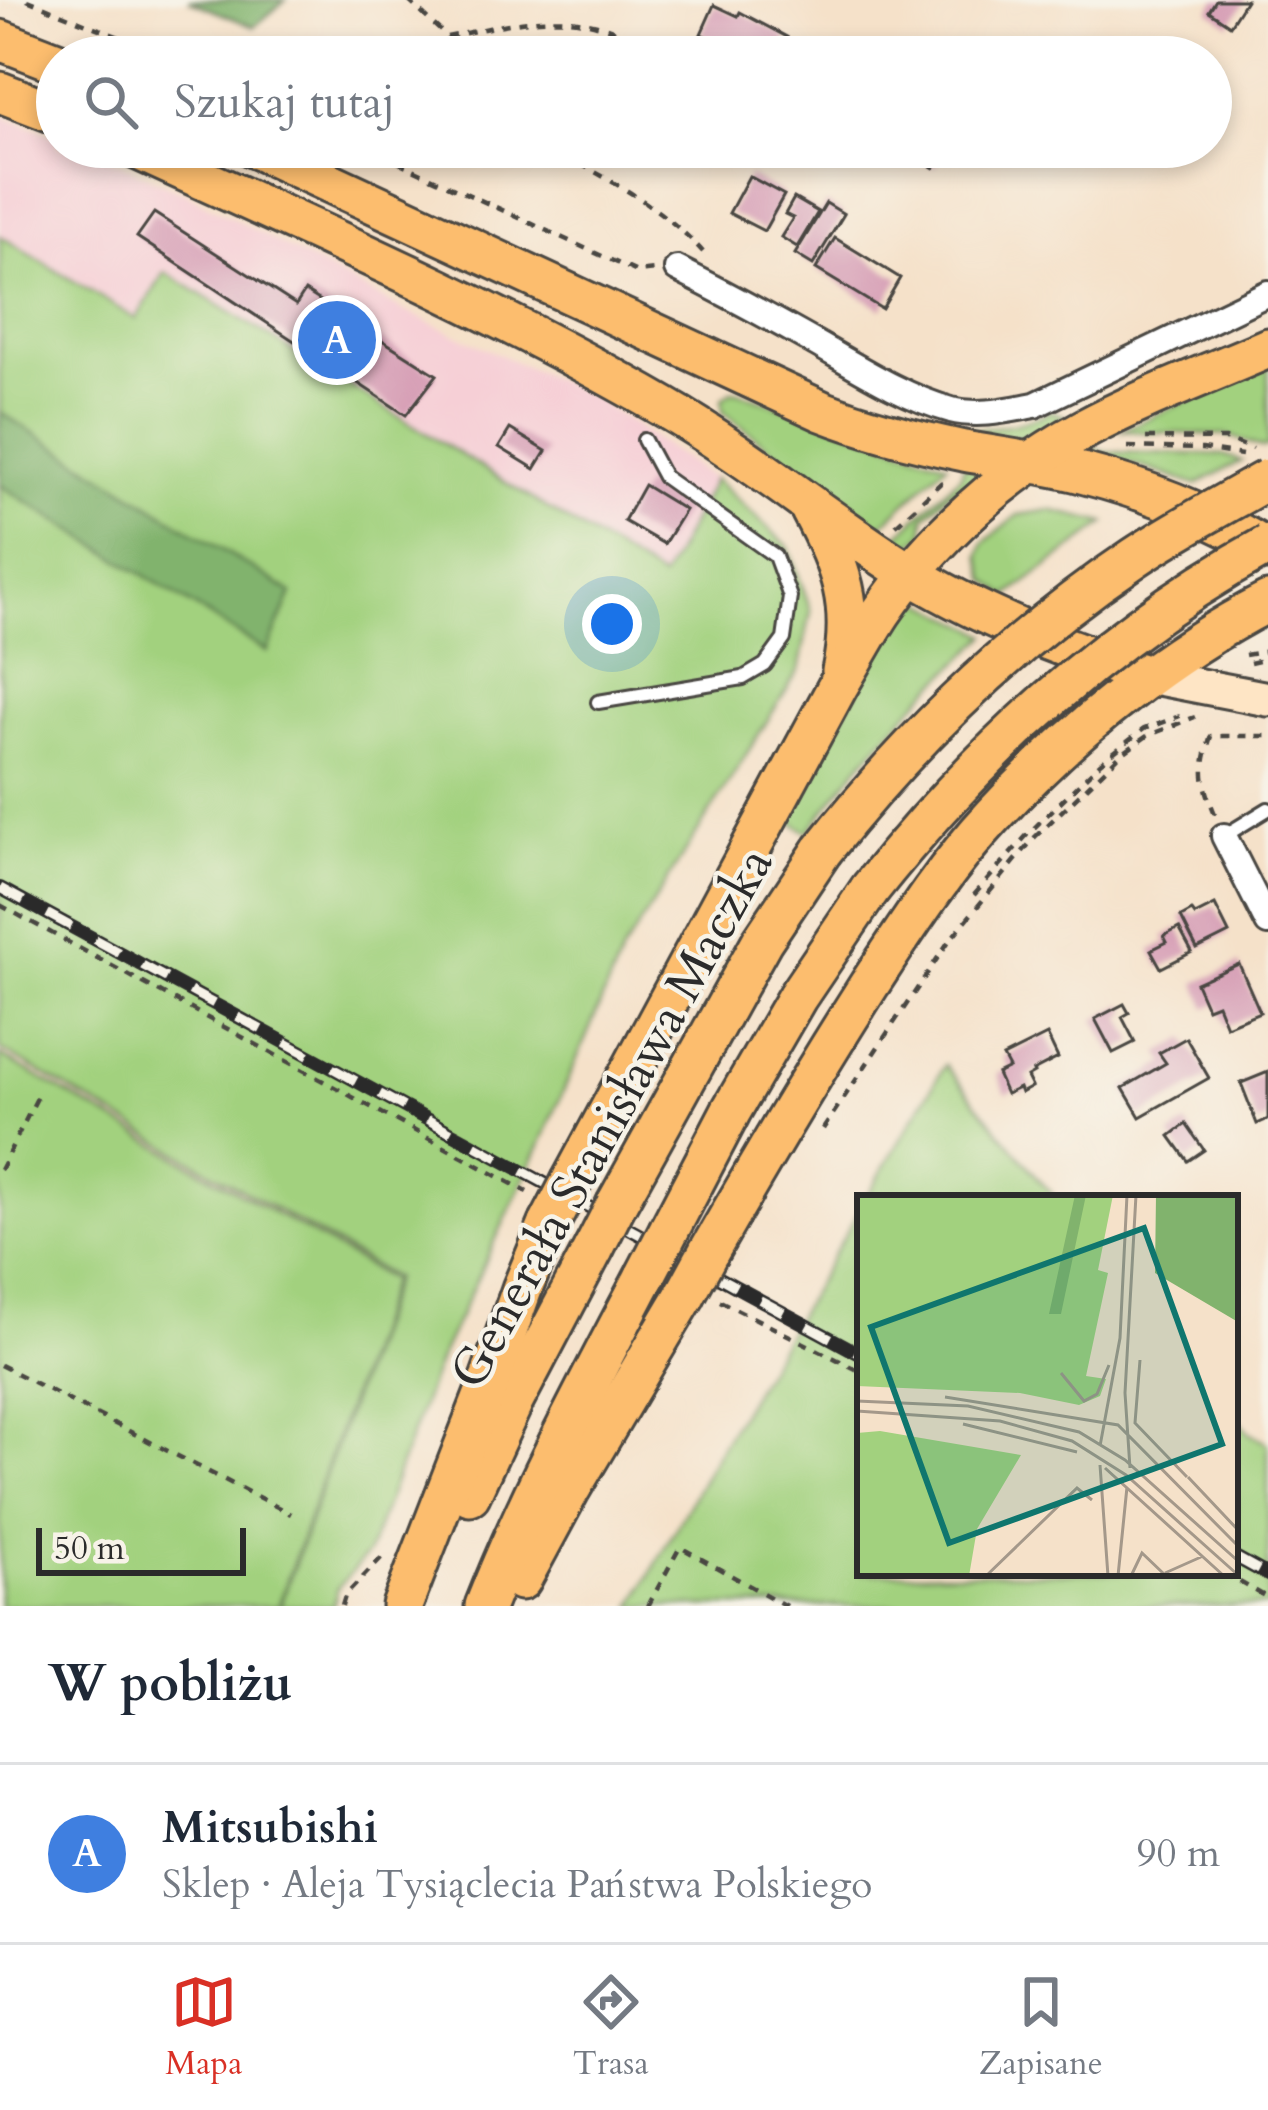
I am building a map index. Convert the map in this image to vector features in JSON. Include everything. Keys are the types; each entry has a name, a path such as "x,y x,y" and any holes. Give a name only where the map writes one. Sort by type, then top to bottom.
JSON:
{"highway":[{"path":"0,40 36,54"},
{"path":"0,92 36,106"},
{"path":"178,168 526,331 679,416 911,574 971,606 1039,637 1148,676"},
{"path":"298,168 775,391 864,427 1081,472 1185,506 1268,548"},
{"path":"402,1606 555,1201 880,614 975,506 1030,463 1097,423 1268,348"},
{"path":"679,416 715,361"},
{"name":"Generała Stanisława Maczka","path":"426,1606 463,1510 513,1402 762,940 822,851 936,719 1003,658 1072,602 1169,536 1268,479"},
{"path":"808,505 843,580 849,638 839,684"},
{"name":"Generała Stanisława Maczka","path":"485,1606 562,1436 731,1111 797,997 870,889 955,789 1027,718 1133,630 1268,548"},
{"path":"507,1606 569,1491 701,1298 708,1252 784,1121 916,913 992,816 1053,757 1148,676 1268,602"}],"main road":[{"path":"1148,676 1268,700"}],"street":[{"path":"677,268 880,380 950,410 997,412 1034,404 1268,292"},
{"path":"864,427 880,380"},
{"path":"1224,836 1268,923"}],"lane":[{"path":"598,702 743,678 765,664 784,639 790,597 775,556 664,476 644,440"},
{"path":"1224,836 1268,809"}],"path":[{"path":"27,0 117,36"},
{"path":"408,0 446,36"},
{"path":"452,36 545,17 582,22 624,36"},
{"path":"411,168 637,272 677,268"},
{"path":"586,168 634,194 685,231 711,261"},
{"path":"1097,423 1119,437 1226,440 1268,458"},
{"path":"974,896 1070,791 1131,737 1188,710 1222,672 1268,659"},
{"path":"815,1140 949,940 1035,837 1119,756 1147,736 1205,711 1206,689"},
{"path":"1224,836 1203,783 1211,736 1268,736"},
{"path":"0,905 555,1201"},
{"path":"0,1170 39,1094"},
{"path":"701,1298 857,1370"},
{"path":"0,1365 291,1514"},
{"path":"648,1606 680,1546 786,1606"},
{"path":"342,1606 345,1596 386,1552"},
{"path":"1229,1576 1268,1598"}],"shaded area":[{"path":"0,115 36,128 36,168 129,168 185,193 405,311 594,398 714,479 662,579 166,272 137,319 0,236"}],"green space":[{"path":"188,0 286,0 254,27"},
{"path":"0,236 136,319 165,272 662,579 714,479 788,546 811,611 799,670 622,953 539,1148 439,1359 368,1553 338,1588 333,1606 280,1606 394,1278 0,1049"},
{"path":"1268,365 1268,446 1227,435 1120,431"},
{"path":"732,391 947,463 877,530 723,412 722,399"},
{"path":"1052,411 1066,417 1031,435 1010,438 970,432 1022,422"},
{"path":"0,412 292,593 267,652 0,485"},
{"path":"1093,442 1105,452 1224,455 1241,461 1196,485 1078,451"},
{"path":"964,465 989,472 969,489 951,491 925,517 924,533 907,549 894,540 961,475"},
{"path":"1050,510 1106,523 1008,596 987,580 980,555 984,543 1018,515"},
{"path":"914,597 988,635 858,767 808,832 785,818 887,635"},
{"path":"0,1055 391,1280 278,1606 0,1606"},
{"path":"945,1065 1053,1195 868,1195"},
{"path":"857,1214 857,1576 1238,1576 1238,1419 1249,1433 1268,1444 1268,1606 633,1606"}],"building":[{"path":"1216,0 1246,0 1230,25 1209,11"},
{"path":"714,5 738,16 740,12 785,36 705,36 701,34"},
{"path":"749,176 784,195 764,231 729,213"},
{"path":"794,198 818,212 797,247 781,237 793,218 785,214"},
{"path":"826,203 844,214 813,265 795,254"},
{"path":"154,213 296,305 305,291 437,375 406,415 137,237"},
{"path":"835,238 900,278 882,309 816,269"},
{"path":"510,429 546,451 535,469 499,447"},
{"path":"644,485 685,510 664,544 624,521"},
{"path":"1215,905 1229,933 1197,949 1181,917"},
{"path":"1179,928 1192,952 1161,968 1151,950"},
{"path":"1239,964 1260,1012 1226,1026 1217,1004 1207,1008 1196,983"},
{"path":"1124,1004 1129,1013 1122,1017 1135,1042 1113,1053 1095,1019"},
{"path":"1047,1035 1058,1058 1027,1077 1032,1087 1006,1094 997,1074 1009,1068 1003,1057"},
{"path":"1186,1038 1209,1078 1140,1117 1123,1088 1166,1063 1159,1053"},
{"path":"1268,1072 1268,1119 1257,1124 1241,1083"},
{"path":"1186,1124 1204,1150 1188,1161 1170,1136"}],"railway":[{"path":"0,888 857,1352"},
{"path":"1238,1559 1268,1575"}],"place":[{"name":"Mitsubishi","path":"337,340"}]}
